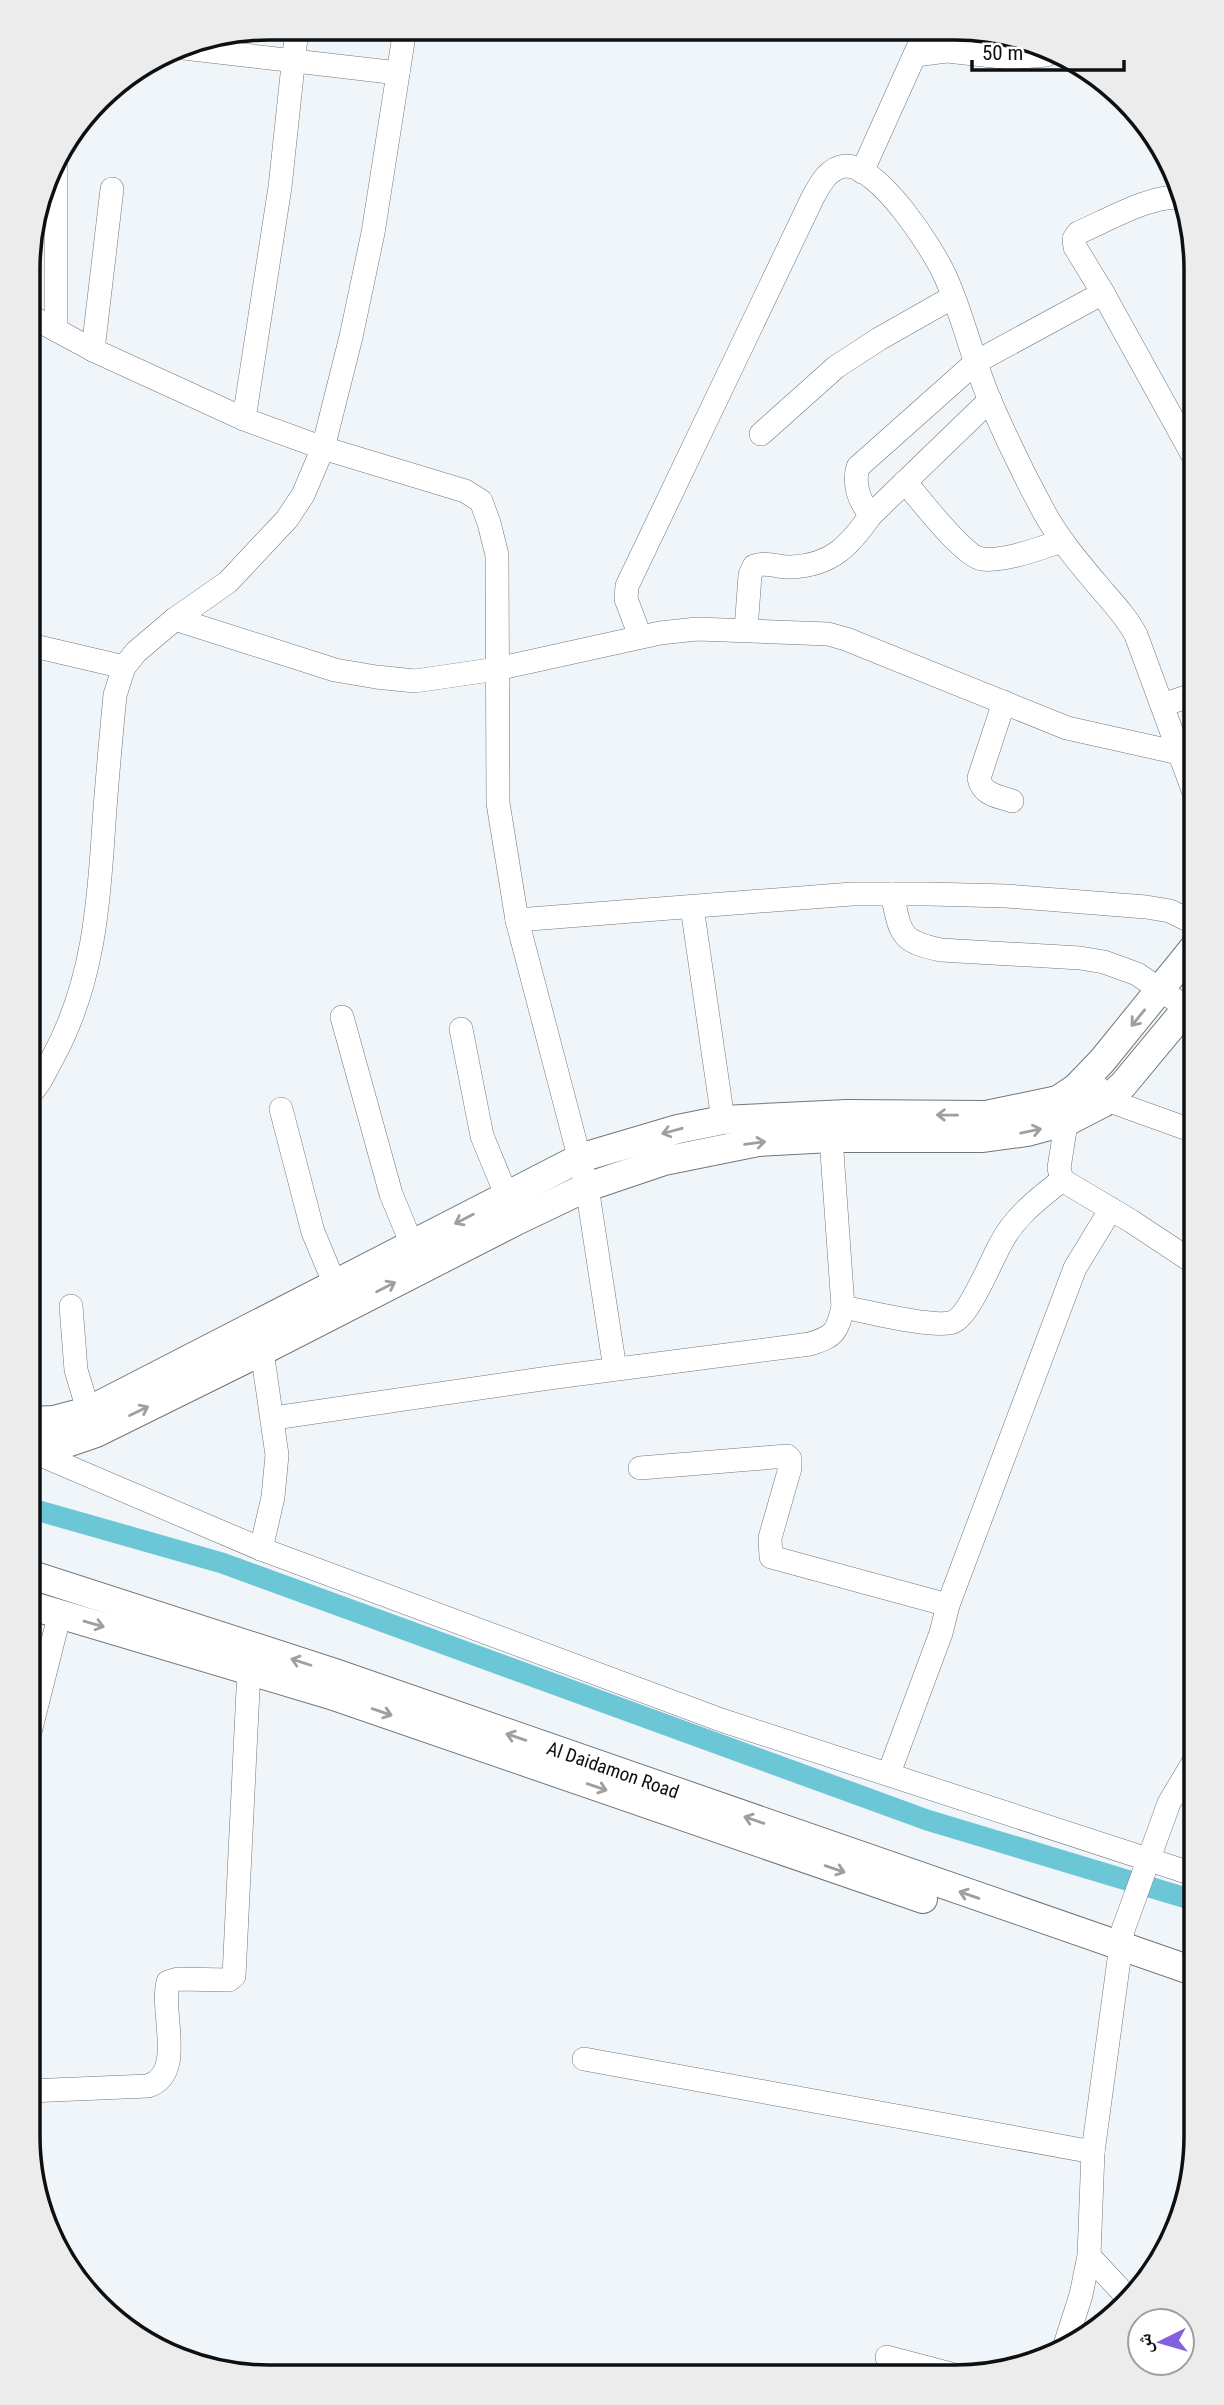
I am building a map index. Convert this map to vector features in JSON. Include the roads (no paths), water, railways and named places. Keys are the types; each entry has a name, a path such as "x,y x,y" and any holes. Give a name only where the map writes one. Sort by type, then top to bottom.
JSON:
{"street":[{"path":"862,172 922,40"},
{"path":"244,419 280,187 296,41"},
{"path":"40,1080 77,1005 91,954 99,903 115,695 124,667 136,652 175,619 228,582 287,519 303,495 323,449 373,233 403,41"},
{"path":"204,50 398,73"},
{"path":"915,55 947,51 1011,58 1037,56"},
{"path":"639,636 626,599 627,586 807,210 825,177 837,168 848,166 876,181 904,211 940,267 990,400 1012,450 1062,541 1132,626 1184,766"},
{"path":"56,187 56,330"},
{"path":"93,350 112,189"},
{"path":"1172,197 1156,200 1078,233 1074,240 1075,247 1184,439"},
{"path":"871,515 864,507 856,487 858,467 976,362 1103,293"},
{"path":"761,434 836,368 878,339 953,297"},
{"path":"40,321 93,350 244,419 323,449 465,491 481,501 497,555 498,803 517,920 587,1187 615,1369"},
{"path":"746,630 750,575 754,566 761,563 792,567 835,556 871,515 990,400"},
{"path":"905,482 962,547 980,559 1000,558 1062,541"},
{"path":"175,619 335,670 415,681 497,669 639,636 697,629 810,632 846,639 1077,731 1179,753"},
{"path":"40,648 124,667"},
{"path":"1162,705 1184,698"},
{"path":"1004,702 979,778 981,786 988,793 1012,801"},
{"path":"517,920 852,894 1007,896 1146,907 1170,911 1184,918"},
{"path":"892,894 903,935 924,946 941,950 1080,958 1104,962 1137,974 1161,989 1184,998"},
{"path":"692,907 723,1121"},
{"path":"40,1448 61,1445 92,1422 512,1208 580,1158 678,1129 723,1121 847,1114 986,1115 1058,1100 1079,1084 1184,961"},
{"path":"512,1208 664,1161 758,1142 831,1138 983,1138 1027,1132 1068,1121 1107,1100 1144,1062 1184,1012"},
{"path":"342,1017 391,1194 417,1257"},
{"path":"461,1029 478,1123 512,1208"},
{"path":"1079,1084 1107,1100 1184,1128"},
{"path":"1079,1084 1068,1121 1059,1168 1062,1180 1183,1256"},
{"path":"281,1109 313,1232 340,1296"},
{"path":"274,1418 810,1343 829,1338 838,1328 843,1307 831,1138"},
{"path":"843,1307 932,1324 955,1322 961,1317 982,1282 1008,1230 1027,1208 1062,1180"},
{"path":"889,1773 941,1633 948,1605 1075,1268 1111,1209"},
{"path":"40,1421 92,1422 262,1351 340,1296"},
{"path":"71,1306 76,1370 92,1422"},
{"path":"261,1549 276,1475 277,1455 274,1418 262,1351"},
{"path":"40,1454 261,1549 721,1720 889,1773 1144,1867 1183,1873"},
{"path":"640,1468 787,1456 790,1459 790,1468 770,1538 771,1557 948,1605"},
{"name":"Al Daidamon Road","path":"40,1578 333,1684 1183,1968"},
{"name":"Al Daidamon Road","path":"40,1608 249,1669 333,1684"},
{"path":"40,1692 60,1613"},
{"path":"40,2090 148,2086 157,2083 168,2067 168,1982 178,1979 229,1980 234,1976 249,1669"},
{"path":"1068,2334 1081,2295 1089,2256 1093,2152 1121,1948 1144,1867 1169,1802 1183,1779"},
{"name":"Al Daidamon Road","path":"1121,1948 1183,1986"},
{"path":"584,2059 1093,2152"},
{"path":"1089,2256 1122,2292"},
{"path":"887,2357 917,2365"}],"waterway":[{"path":"40,1511 222,1563 927,1820 1183,1897"}]}
